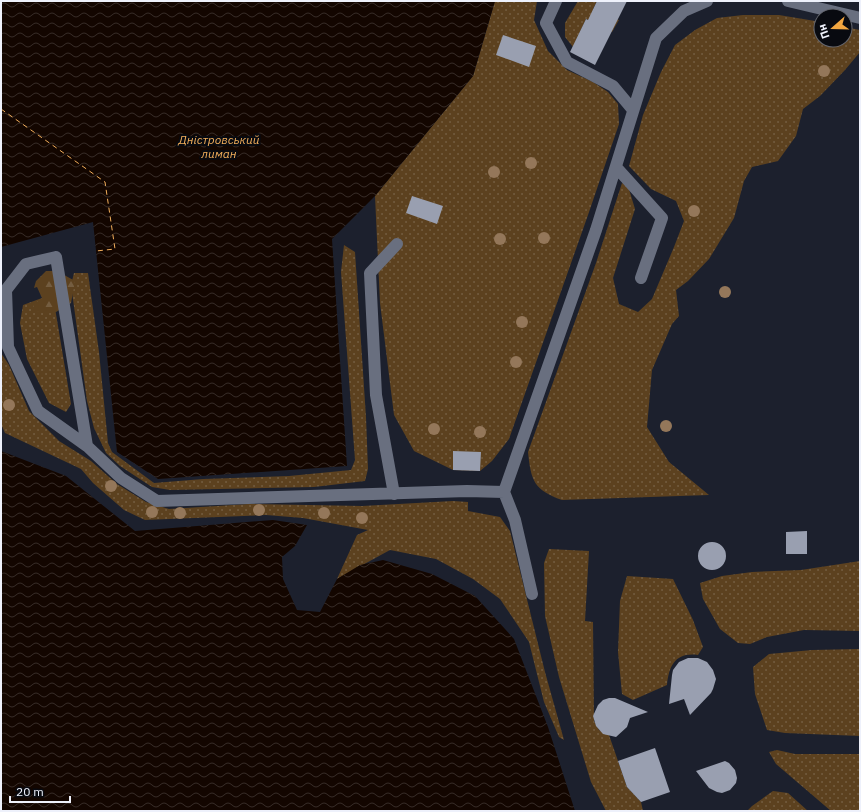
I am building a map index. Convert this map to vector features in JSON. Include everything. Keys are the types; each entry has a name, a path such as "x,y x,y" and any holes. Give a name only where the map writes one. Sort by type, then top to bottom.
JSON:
{"lane":[{"path":"556,1 546,23 567,62 613,86 633,110"},
{"path":"532,594 515,520 504,492 596,230 656,38 684,6 706,1"},
{"path":"788,1 859,16"},
{"path":"616,167 662,218 641,278"},
{"path":"394,494 376,395 370,273 397,244"},
{"path":"87,446 56,257 26,264 6,290 8,347 38,411 87,446 121,478 157,501 504,492"}],"green space":[{"path":"495,1 537,1 534,20 548,51 567,70 593,82 608,92 618,104 619,124 509,439 492,461 480,471 453,470 414,451 394,415 380,303 375,196 473,76"},
{"path":"578,1 597,1 593,9 619,20 612,32 586,19 573,47 565,37 565,23"},
{"path":"743,15 779,15 813,21 813,48 853,48 853,29 860,30 860,52 820,96 803,109 796,136 778,161 752,167 744,181 734,218 709,259 688,281 676,290 679,316 672,324 652,370 647,427 669,462 709,495 562,500 545,492 536,483 531,470 528,452 596,263 622,183 628,186 635,209 613,278 619,304 638,312 652,299 684,221 676,201 651,189 629,166 643,115 661,72 675,45 695,30 717,18"},
{"path":"344,245 355,252 366,417 368,469 365,481 314,487 170,490 152,487 120,466 106,453 94,428 87,401 71,285 74,273 88,273 99,352 108,443 112,452 154,483 203,479 289,476 351,470 355,460 341,272"},
{"path":"46,271 57,271 75,281 71,303 56,312 36,311 33,305 42,298 37,287 34,288 36,281"},
{"path":"53,296 71,404 66,412 49,403 27,359 20,323 23,305 42,298"},
{"path":"1,353 9,365 29,411 59,441 91,461 117,484 146,502 169,509 249,504 362,506 453,501 468,502 468,511 500,517 510,531 545,672 564,740 559,737 544,702 529,642 500,599 473,579 436,559 390,550 337,579 357,535 368,530 303,518 266,515 145,520 124,510 93,483 81,469 5,433 1,424"},
{"path":"549,549 589,551 585,621 593,622 594,721 599,730 609,735 627,787 641,802 643,811 606,811 591,782 559,677 545,616 544,563"},
{"path":"860,561 860,631 804,630 767,637 750,644 738,643 720,629 703,599 700,583 722,576 752,572 801,570"},
{"path":"627,576 673,579 693,620 703,647 698,655 684,656 675,661 670,671 667,685 633,700 622,694 618,652 620,601"},
{"path":"860,649 860,736 785,733 767,730 755,694 753,667 769,654 812,650"},
{"path":"777,750 795,754 860,754 860,811 831,811 776,764 769,752"},
{"path":"773,791 788,793 808,811 747,811"}],"water":[{"name":"Дністровський лиман","path":"1,1 495,1 473,76 375,196 332,239 347,466 158,479 117,452 93,222 1,247"},
{"path":"1,451 66,476 135,531 273,520 307,525 295,546 282,557 283,579 297,610 320,612 337,579 360,565 383,560 432,574 475,596 514,639 548,727 575,811 1,811"}],"building":[{"path":"597,1 627,1 595,65 570,52 586,19 588,20"},
{"path":"503,35 536,46 529,67 496,55"},
{"path":"412,196 443,206 437,224 406,213"},
{"path":"453,451 481,452 480,471 453,470"},
{"path":"807,531 807,554 786,554 786,532"},
{"path":"712,542 722,546 726,556 722,566 712,570 702,566 698,556 702,546"},
{"path":"688,658 698,658 707,662 713,670 716,679 711,693 690,715 684,699 669,704 673,670 679,662"},
{"path":"615,698 648,712 630,718 627,727 616,737 603,734 596,726 593,716 598,705 603,700"},
{"path":"655,748 670,792 641,802 627,787 618,761"},
{"path":"725,761 735,770 737,778 736,783 730,790 722,793 709,788 696,771"}],"ferry route":[{"path":"1,109 105,182 115,249 96,251"}]}
